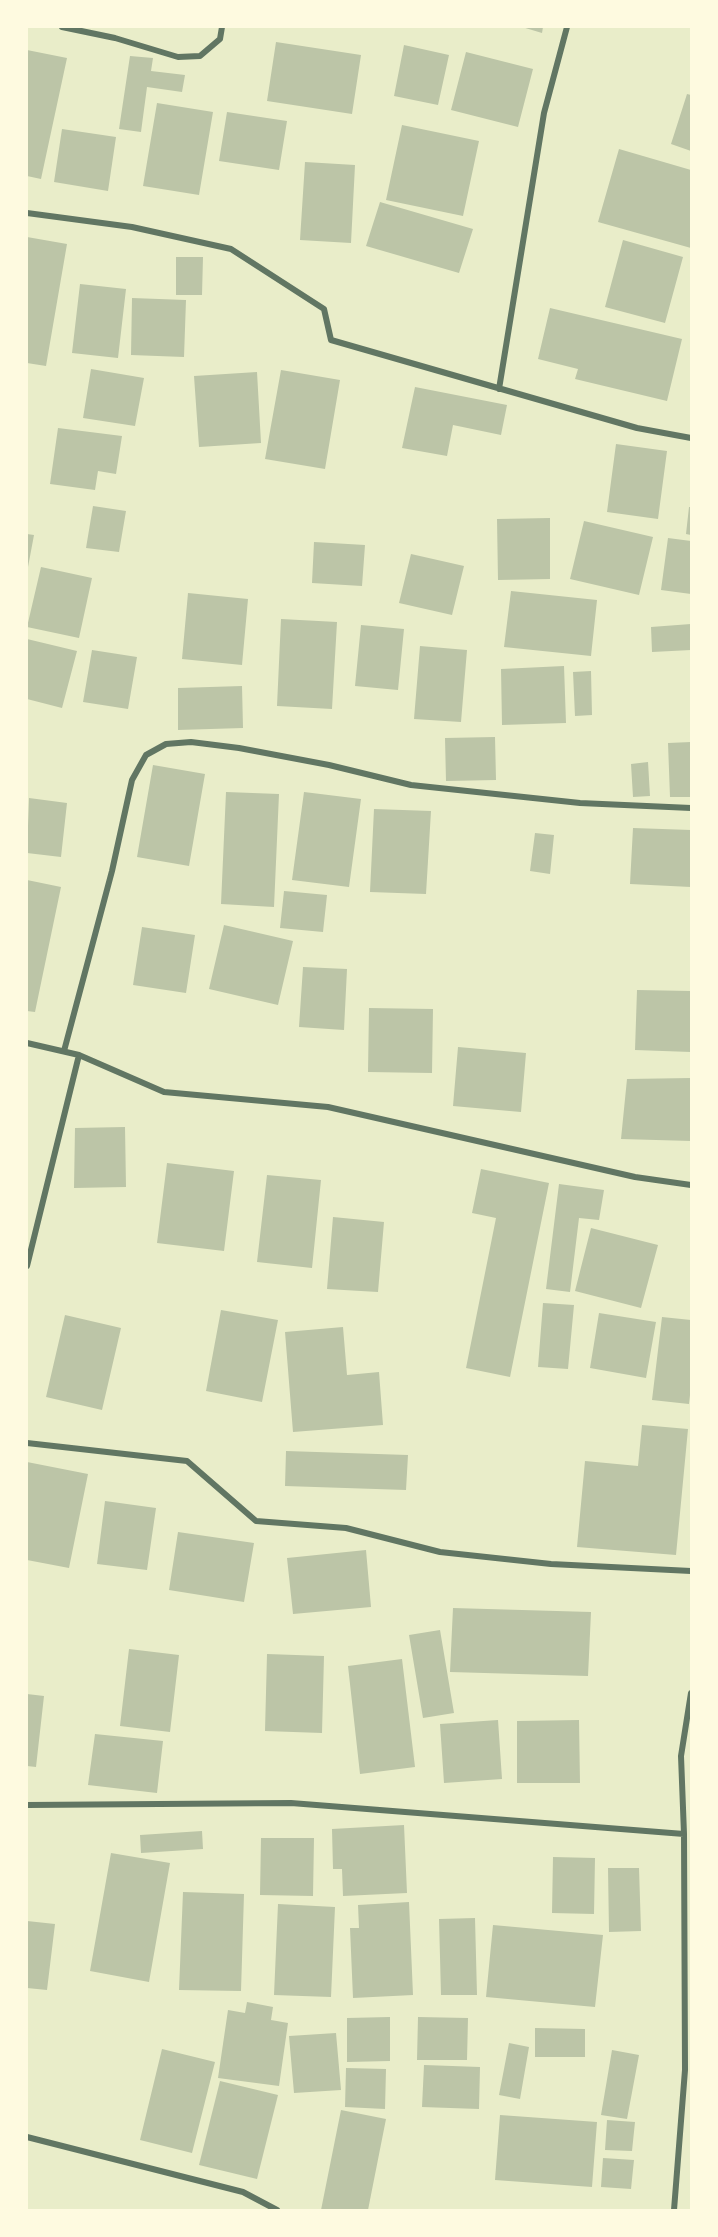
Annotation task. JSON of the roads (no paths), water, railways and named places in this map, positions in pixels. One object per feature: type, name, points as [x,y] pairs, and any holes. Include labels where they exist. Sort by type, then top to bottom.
[{"type":"street","points":[[63,27],[115,38],[178,57],[200,56],[220,39],[222,27]]},
{"type":"street","points":[[500,389],[544,113],[567,27]]},
{"type":"street","points":[[27,213],[132,227],[231,249],[324,309],[331,340],[637,428],[691,438]]},
{"type":"street","points":[[64,1051],[112,871],[132,780],[146,755],[166,744],[190,742],[239,748],[330,765],[411,785],[580,803],[691,808]]},
{"type":"street","points":[[27,1043],[79,1055],[164,1092],[328,1107],[635,1177],[691,1185]]},
{"type":"street","points":[[27,1266],[79,1055]]},
{"type":"street","points":[[27,1443],[187,1461],[256,1521],[346,1528],[440,1552],[551,1564],[691,1571]]},
{"type":"street","points":[[674,2210],[688,2070],[681,1756],[691,1693]]},
{"type":"street","points":[[27,1805],[291,1803],[684,1834]]},
{"type":"street","points":[[27,2137],[243,2192],[277,2210]]}]
